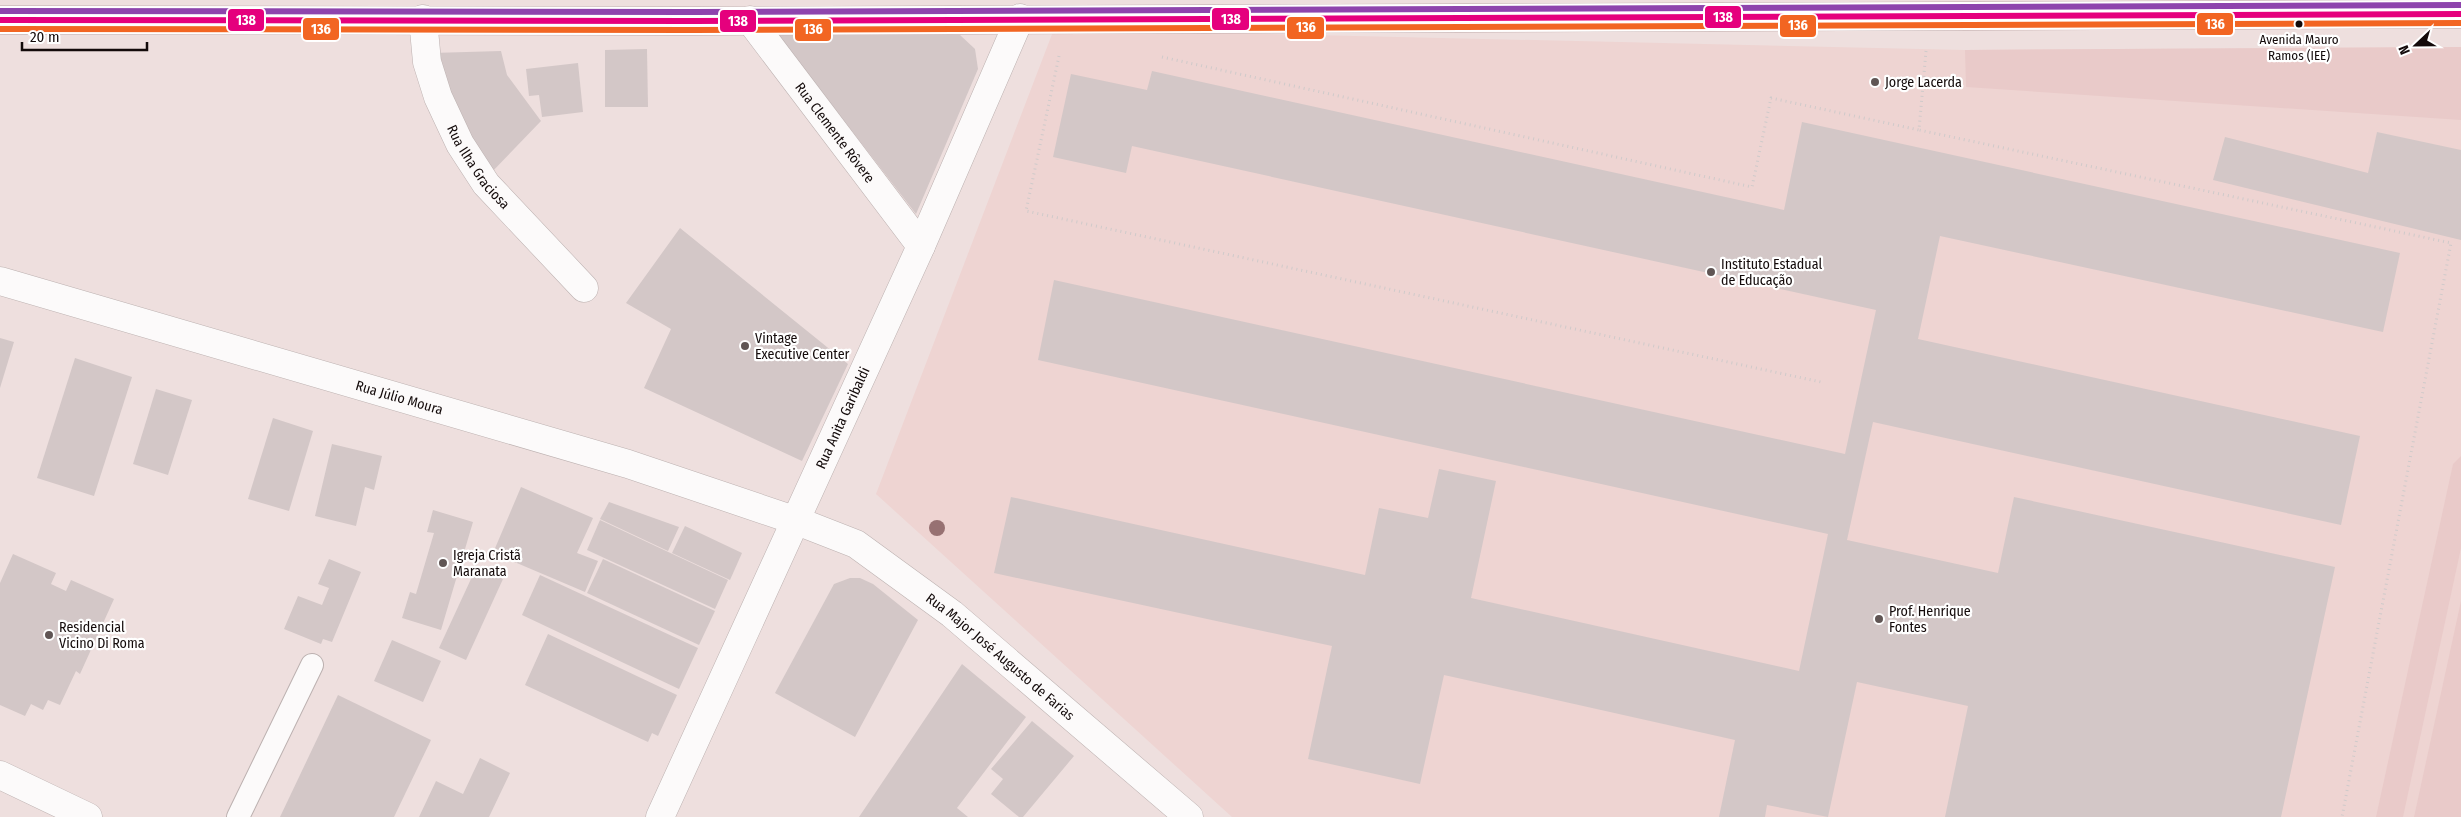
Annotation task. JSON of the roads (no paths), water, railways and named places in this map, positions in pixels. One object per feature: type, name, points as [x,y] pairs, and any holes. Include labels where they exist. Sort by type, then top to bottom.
[{"type":"main road","points":[[0,20],[750,20],[1021,9],[1930,17],[2461,14]]},
{"type":"street","name":"Rua Anita Garibaldi","points":[[660,817],[921,246],[1021,9]]},
{"type":"street","name":"Rua Ilha Graciosa","points":[[423,19],[427,62],[438,96],[460,144],[486,184],[584,288]]},
{"type":"street","name":"Rua Clemente Rôvere","points":[[750,20],[921,246]]},
{"type":"street","name":"Rua Júlio Moura","points":[[0,281],[628,464],[797,520]]},
{"type":"street","name":"Rua Major José Augusto de Farias","points":[[797,520],[856,544],[952,614],[1189,817]]},
{"type":"street","points":[[0,775],[88,817]]},
{"type":"lane","points":[[238,817],[312,664]]},
{"type":"place","name":"Avenida Mauro Ramos (IEE)","points":[[2299,24]]},
{"type":"place","name":"Jorge Lacerda","points":[[1875,82]]},
{"type":"place","name":"Instituto Estadual de Educação","points":[[1711,272]]},
{"type":"place","name":"Vintage Executive Center","points":[[745,346]]},
{"type":"place","name":"Igreja Cristã Maranata","points":[[443,563]]},
{"type":"place","name":"Prof. Henrique Fontes","points":[[1879,619]]},
{"type":"place","name":"Residencial Vicino Di Roma","points":[[49,635]]}]
